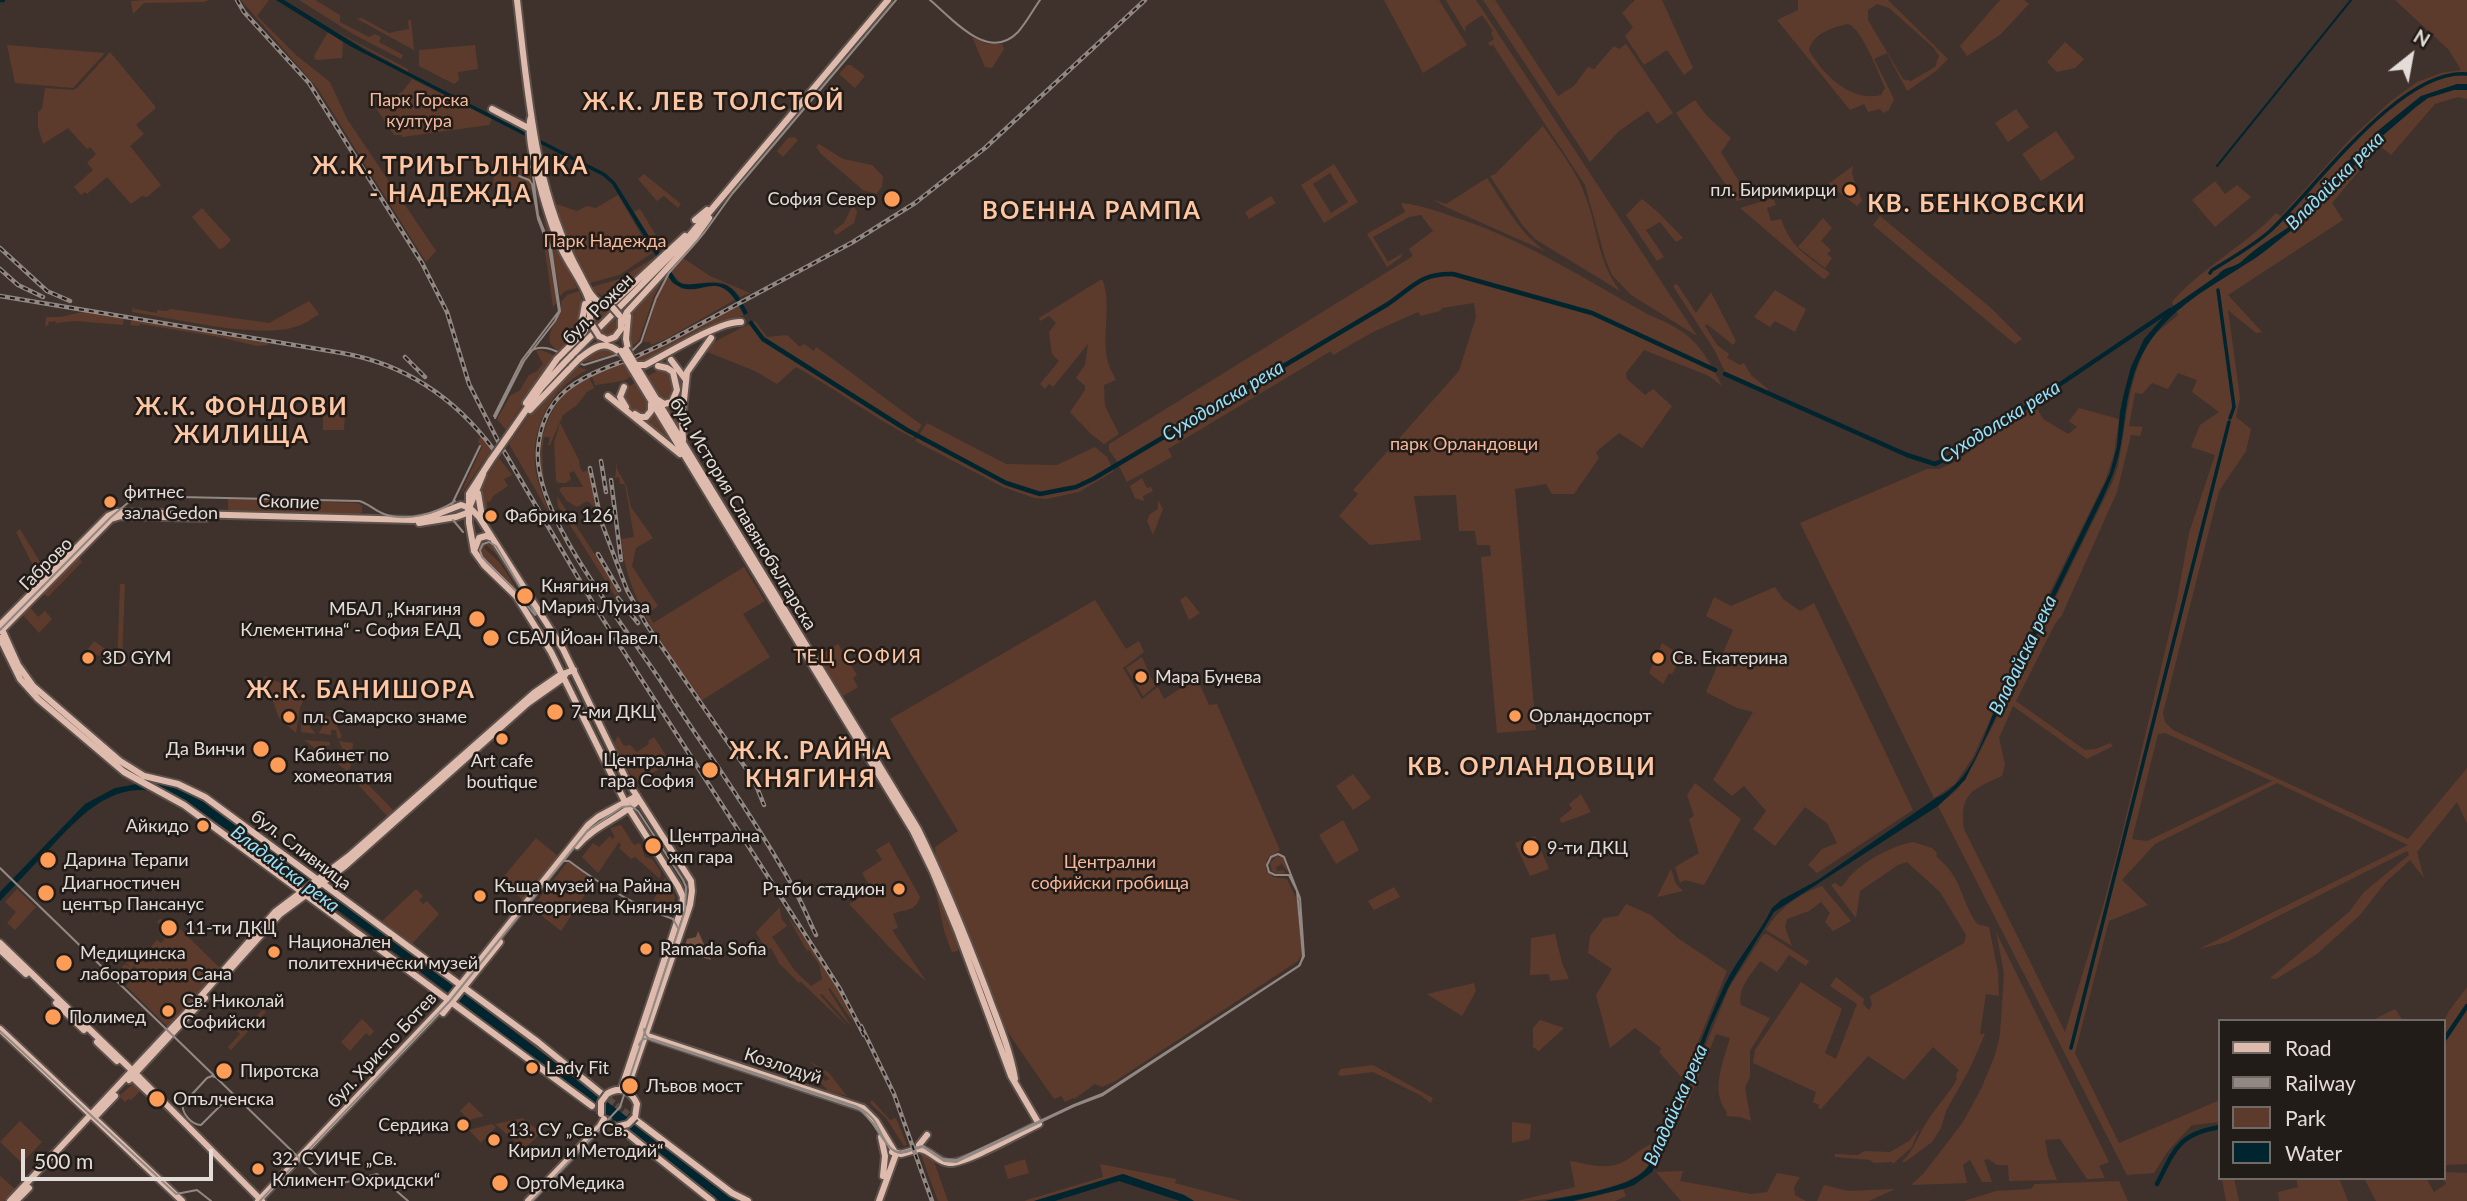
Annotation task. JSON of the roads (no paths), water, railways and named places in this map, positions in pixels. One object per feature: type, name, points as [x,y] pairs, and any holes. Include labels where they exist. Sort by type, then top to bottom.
[{"type":"main road","points":[[517,0],[531,117],[553,214],[581,281]]},
{"type":"main road","name":"бул. Рожен","points":[[469,508],[469,493],[561,361],[659,268],[705,218],[888,0]]},
{"type":"main road","points":[[492,109],[530,129]]},
{"type":"main road","points":[[531,117],[530,129],[549,218],[559,243],[586,290],[592,325],[605,338],[618,334],[621,325],[619,316],[607,305],[594,299],[586,290]]},
{"type":"main road","points":[[695,220],[720,200]]},
{"type":"main road","name":"бул. Рожен","points":[[621,325],[625,314],[659,268],[694,239],[720,200]]},
{"type":"main road","name":"бул. Рожен","points":[[607,305],[659,268]]},
{"type":"main road","points":[[586,290],[605,299],[611,299],[623,292]]},
{"type":"main road","points":[[571,345],[585,314],[586,290]]},
{"type":"main road","points":[[589,316],[593,307],[607,305]]},
{"type":"main road","points":[[629,358],[626,328],[631,307]]},
{"type":"main road","name":"бул. Рожен","points":[[567,354],[571,345],[584,332],[589,316]]},
{"type":"main road","points":[[580,359],[599,346],[610,346],[640,367],[734,321],[741,322]]},
{"type":"main road","name":"бул. История Славянобългарска","points":[[621,325],[629,358]]},
{"type":"main road","name":"бул. Рожен","points":[[516,424],[596,342],[605,338]]},
{"type":"main road","name":"бул. История Славянобългарска","points":[[605,338],[617,344],[629,358],[905,807],[938,870],[1010,1057],[1015,1084],[1038,1122],[957,1162],[941,1161],[922,1146],[895,1151]]},
{"type":"main road","points":[[684,445],[682,419],[687,372],[711,338]]},
{"type":"main road","points":[[671,360],[686,380]]},
{"type":"main road","points":[[658,366],[673,372],[677,390],[675,399],[669,404],[653,398],[651,411],[645,417],[637,416],[611,394],[685,458]]},
{"type":"main road","points":[[624,387],[620,397],[624,405]]},
{"type":"main road","name":"бул. История Славянобългарска","points":[[653,398],[685,458],[913,831],[967,949]]},
{"type":"main road","points":[[454,506],[479,479]]},
{"type":"main road","points":[[479,479],[478,500],[487,528]]},
{"type":"main road","name":"Скопие","points":[[110,518],[121,511],[414,520],[430,517],[454,506],[469,508]]},
{"type":"main road","points":[[469,508],[487,528],[574,670],[638,798],[691,881],[688,912],[621,1090]]},
{"type":"main road","points":[[469,508],[474,551],[484,565],[516,596],[565,675],[624,801],[683,897],[628,1086],[637,1104],[636,1117],[625,1126],[603,1129],[534,1201]]},
{"type":"main road","name":"Скопие","points":[[110,518],[121,516],[412,524],[456,517],[469,508]]},
{"type":"main road","points":[[456,517],[465,522],[470,530]]},
{"type":"main road","name":"Габрово","points":[[1,628],[110,518]]},
{"type":"main road","points":[[474,551],[475,543],[482,537],[494,539]]},
{"type":"main road","name":"бул. Сливница","points":[[1,628],[21,669],[33,686],[120,761],[144,776],[178,784],[200,794],[606,1093]]},
{"type":"main road","name":"бул. Сливница","points":[[0,638],[17,673],[32,694],[121,769],[189,809],[592,1105]]},
{"type":"main road","points":[[16,1201],[275,912],[319,882],[528,703],[574,670]]},
{"type":"main road","name":"бул. Христо Ботев","points":[[260,1201],[451,1001],[588,825],[624,801],[638,798]]},
{"type":"main road","name":"бул. Христо Ботев","points":[[461,988],[582,840],[629,809],[638,798]]},
{"type":"main road","points":[[0,943],[260,1201]]},
{"type":"main road","points":[[0,950],[132,1073]]},
{"type":"main road","points":[[0,1032],[182,1201]]},
{"type":"main road","name":"Козлодуй","points":[[643,1036],[854,1108],[868,1117],[881,1137],[895,1151]]},
{"type":"main road","name":"Козлодуй","points":[[643,1036],[856,1105],[872,1116],[895,1151]]},
{"type":"main road","points":[[526,1059],[680,1176]]},
{"type":"main road","points":[[528,1201],[602,1124],[601,1102],[606,1093],[621,1090],[629,1092]]},
{"type":"main road","points":[[10,1201],[92,1117]]},
{"type":"main road","points":[[636,1117],[700,1168],[748,1201]]},
{"type":"main road","points":[[624,1131],[712,1201]]},
{"type":"main road","points":[[877,1201],[883,1176],[881,1137]]},
{"type":"main road","points":[[883,1176],[895,1151]]},
{"type":"main road","points":[[877,1201],[895,1151]]},
{"type":"water","points":[[276,0],[284,0],[365,50],[605,173],[615,182],[677,281],[685,284],[714,283],[727,286],[733,289],[748,313],[744,315],[725,289],[717,286],[683,288],[672,282],[612,184],[603,176],[350,46]]},
{"type":"water","name":"Владайска река","points":[[2457,84],[2467,84],[2467,90],[2454,90],[2428,98],[2416,107],[2380,138],[2300,225],[2200,294],[2167,321],[2153,337],[2133,378],[2118,457],[2103,498],[1965,780],[1938,806],[1774,912],[1730,984],[1711,1025],[1667,1143],[1652,1172],[1634,1185],[1623,1189],[1573,1201],[1545,1201],[1622,1184],[1647,1168],[1657,1151],[1725,984],[1772,908],[1781,900],[1818,880],[1948,791],[1968,770],[1999,699],[2007,688],[2110,473],[2117,446],[2124,393],[2131,367],[2144,339],[2172,307],[2223,270],[2241,262],[2298,219],[2380,129],[2421,96]]},
{"type":"water","name":"Владайска река","points":[[148,782],[164,784],[197,797],[466,995],[738,1201],[720,1201],[707,1192],[384,944],[186,801],[145,790],[127,792],[96,805],[67,831],[0,901],[0,892],[85,804],[115,788]]},
{"type":"water","points":[[1123,1174],[1194,1201],[1180,1201],[1119,1181],[1055,1201],[1034,1201]]},
{"type":"waterway","points":[[2217,166],[2351,0]]},
{"type":"waterway","name":"Владайска река","points":[[2210,273],[2270,231],[2387,110],[2414,90],[2441,77],[2467,74]]},
{"type":"waterway","name":"Суходолска река","points":[[751,323],[763,339],[907,430],[1006,483],[1040,494],[1076,487],[1093,479],[1388,304],[1418,282],[1442,274],[1453,274],[1592,313],[1715,370]]},
{"type":"waterway","points":[[2218,290],[2234,407],[2230,418]]},
{"type":"waterway","name":"Суходолска река","points":[[1725,374],[1907,455],[1935,464],[1958,453],[2170,310]]},
{"type":"waterway","points":[[2071,1048],[2229,422]]},
{"type":"waterway","points":[[2446,1037],[2467,1006]]},
{"type":"waterway","points":[[2157,1184],[2174,1152],[2186,1139],[2218,1127]]},
{"type":"tunnel","points":[[602,1094],[636,1120]]},
{"type":"tunnel","points":[[592,1106],[621,1129]]},
{"type":"tram line","points":[[632,351],[641,342],[656,298],[669,273],[896,0]]},
{"type":"tram line","points":[[930,0],[971,35],[995,43],[1007,40],[1018,32],[1040,0]]},
{"type":"tram line","points":[[494,416],[522,360],[559,311],[549,248],[538,219],[532,184],[516,172],[518,165],[525,163],[532,168],[538,215],[551,248],[560,311],[524,361],[495,418]]},
{"type":"tram line","points":[[529,352],[550,349],[584,365],[619,354]]},
{"type":"tram line","points":[[452,504],[480,446]]},
{"type":"tram line","points":[[0,630],[111,517],[136,496],[359,501],[384,514],[402,517],[430,513],[455,501]]},
{"type":"tram line","points":[[453,520],[463,532]]},
{"type":"tram line","points":[[535,615],[516,591],[482,557],[480,550],[483,544],[489,542],[496,546],[536,614]]},
{"type":"tram line","points":[[260,1201],[450,1001],[588,830],[622,807],[631,806],[638,811],[683,880],[686,887],[685,911],[620,1107],[532,1201]]},
{"type":"tram line","points":[[639,1045],[644,1039],[648,1039],[650,1039],[652,1039],[855,1106],[871,1117],[876,1123],[888,1145],[891,1149],[896,1151],[901,1152],[923,1146],[943,1159],[957,1160],[1074,1105],[1102,1094],[1300,965],[1303,956],[1297,891],[1289,875],[1269,872],[1267,865],[1271,857],[1278,854],[1284,857],[1300,898],[1304,956],[1299,966],[1103,1095],[956,1162],[944,1161],[923,1147],[901,1153],[896,1152],[890,1148],[859,1109],[652,1040],[650,1039],[646,1036],[644,1029]]},
{"type":"tram line","points":[[563,861],[569,861],[631,901],[673,919],[678,928]]},
{"type":"tram line","points":[[0,868],[326,1184],[335,1185],[377,1174],[408,1201]]},
{"type":"tram line","points":[[0,1031],[176,1194],[197,1190],[211,1201]]},
{"type":"tram line","points":[[218,1078],[207,1078],[183,1104],[188,1118],[201,1125],[228,1098],[239,1100]]},
{"type":"railway","points":[[237,0],[244,12],[309,83],[422,263],[447,312],[469,384],[498,441],[597,610],[840,989],[864,1035]]},
{"type":"railway","points":[[635,357],[853,242],[915,203],[985,148],[1145,0]]},
{"type":"railway","points":[[0,248],[47,291],[70,301]]},
{"type":"railway","points":[[0,269],[18,285],[43,297]]},
{"type":"railway","points":[[0,296],[365,358],[408,375],[427,386],[463,415],[494,450]]},
{"type":"railway","points":[[405,357],[425,377]]},
{"type":"railway","points":[[624,361],[592,374],[565,391],[547,415],[538,450],[541,477],[551,507],[586,572],[762,836],[796,893],[816,935]]},
{"type":"railway","points":[[601,461],[606,492]]},
{"type":"railway","points":[[590,468],[601,521],[627,590],[646,624],[754,780],[764,805]]},
{"type":"railway","points":[[611,480],[621,560]]},
{"type":"railway","points":[[598,554],[619,590]]},
{"type":"railway","points":[[618,598],[638,623]]},
{"type":"railway","points":[[861,1026],[894,1094],[932,1201]]},
{"type":"place","name":"пл. Биримирци","points":[[1850,190]]},
{"type":"place","name":"София Север","points":[[892,199]]},
{"type":"place","name":"фитнес зала Gedon","points":[[110,502]]},
{"type":"place","name":"Фабрика 126","points":[[491,516]]},
{"type":"place","name":"Княгиня Мария Луиза","points":[[525,596]]},
{"type":"place","name":"МБАЛ „Княгиня Клементина“ - София ЕАД","points":[[477,619]]},
{"type":"place","name":"СБАЛ Йоан Павел","points":[[491,638]]},
{"type":"place","name":"3D GYM","points":[[88,658]]},
{"type":"place","name":"Св. Екатерина","points":[[1658,658]]},
{"type":"place","name":"Мара Бунева","points":[[1141,677]]},
{"type":"place","name":"7-ми ДКЦ","points":[[555,712]]},
{"type":"place","name":"Орландоспорт","points":[[1515,716]]},
{"type":"place","name":"пл. Самарско знаме","points":[[289,717]]},
{"type":"place","name":"Art cafe boutique","points":[[502,739]]},
{"type":"place","name":"Да Винчи","points":[[261,749]]},
{"type":"place","name":"Кабинет по хомеопатия","points":[[278,765]]},
{"type":"place","name":"Централна гара София","points":[[710,770]]},
{"type":"place","name":"Айкидо","points":[[203,826]]},
{"type":"place","name":"Централна жп гара","points":[[653,846]]},
{"type":"place","name":"9-ти ДКЦ","points":[[1531,848]]},
{"type":"place","name":"Дарина Терапи","points":[[48,860]]},
{"type":"place","name":"Ръгби стадион","points":[[899,889]]},
{"type":"place","name":"Диагностичен център Пансанус","points":[[46,893]]},
{"type":"place","name":"Къща музей на Райна Попгеоргиева Княгиня","points":[[480,896]]},
{"type":"place","name":"11-ти ДКЦ","points":[[169,928]]},
{"type":"place","name":"Ramada Sofia","points":[[646,949]]},
{"type":"place","name":"Национален политехнически музей","points":[[274,952]]},
{"type":"place","name":"Медицинска лаборатория Сана","points":[[64,963]]},
{"type":"place","name":"Св. Николай Софийски","points":[[168,1011]]},
{"type":"place","name":"Полимед","points":[[53,1017]]},
{"type":"place","name":"Lady Fit","points":[[532,1068]]},
{"type":"place","name":"Пиротска","points":[[224,1071]]},
{"type":"place","name":"Лъвов мост","points":[[630,1086]]},
{"type":"place","name":"Опълченска","points":[[157,1099]]},
{"type":"place","name":"Сердика","points":[[463,1125]]},
{"type":"place","name":"13. СУ „Св. Св. Кирил и Методий“","points":[[494,1140]]},
{"type":"place","name":"32. СУИЧЕ „Св. Климент Охридски“","points":[[258,1169]]},
{"type":"place","name":"ОртоМедика","points":[[500,1183]]},
{"type":"district","name":"Ж.К. ЛЕВ ТОЛСТОЙ","points":[[714,102]]},
{"type":"district","name":"Ж.К. ТРИЪГЪЛНИКА - НАДЕЖДА","points":[[451,180]]},
{"type":"district","name":"КВ. БЕНКОВСКИ","points":[[1977,204]]},
{"type":"district","name":"ВОЕННА РАМПА","points":[[1092,211]]},
{"type":"district","name":"Ж.К. ФОНДОВИ ЖИЛИЩА","points":[[242,421]]},
{"type":"district","name":"ТЕЦ СОФИЯ","points":[[858,657]]},
{"type":"district","name":"Ж.К. БАНИШОРА","points":[[361,690]]},
{"type":"district","name":"Ж.К. РАЙНА КНЯГИНЯ","points":[[811,765]]},
{"type":"district","name":"КВ. ОРЛАНДОВЦИ","points":[[1532,767]]},
{"type":"park label","name":"Парк Горска култура","points":[[419,110]]},
{"type":"park label","name":"Парк Надежда","points":[[605,241]]},
{"type":"park label","name":"парк Орландовци","points":[[1464,444]]},
{"type":"park label","name":"Централни софийски гробища","points":[[1110,872]]}]
